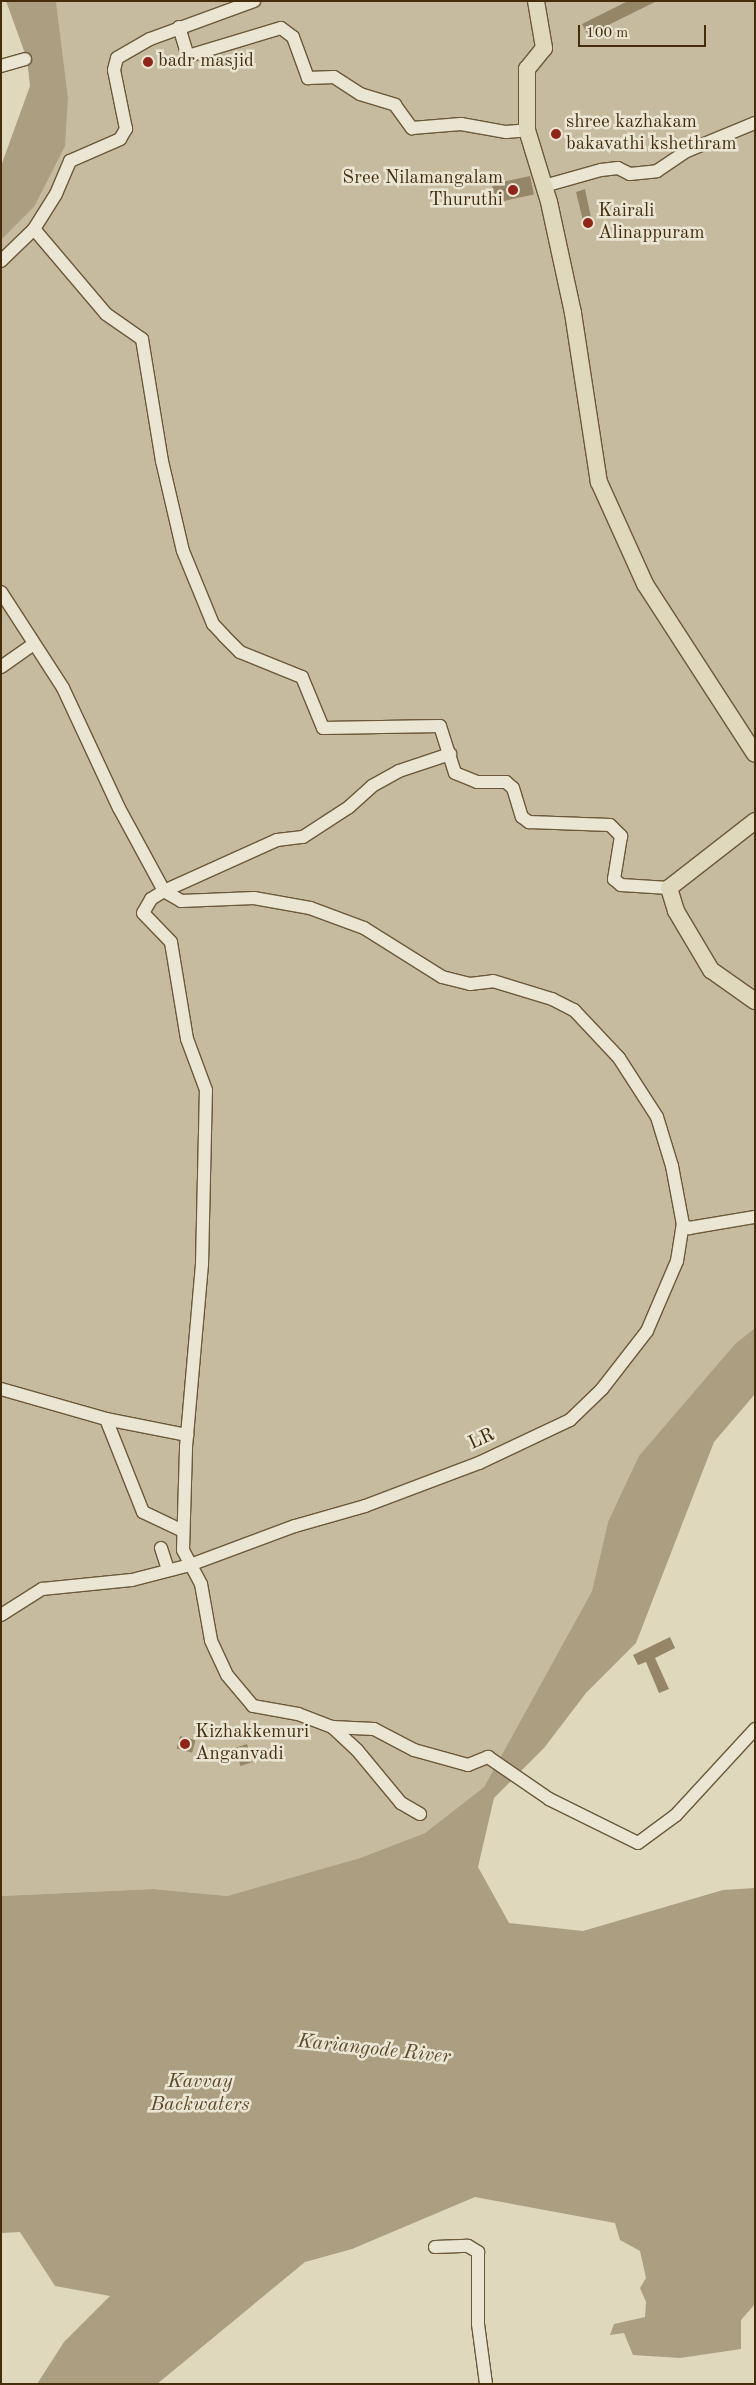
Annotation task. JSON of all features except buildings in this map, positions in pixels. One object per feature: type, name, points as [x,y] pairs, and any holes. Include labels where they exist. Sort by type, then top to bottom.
[{"type":"main road","points":[[536,1],[544,48],[527,69],[526,130],[544,186],[573,312],[600,482],[645,584],[755,754]]},
{"type":"main road","points":[[755,821],[669,888],[676,911],[711,970],[755,1001]]},
{"type":"street","points":[[1,261],[34,230],[56,194],[70,161],[110,146],[126,129],[114,70],[117,58],[179,27],[254,1]]},
{"type":"street","points":[[179,27],[188,56],[281,28],[294,37],[308,78],[334,76],[360,94],[396,105],[412,128],[461,124],[506,132],[526,130]]},
{"type":"street","points":[[1,66],[24,58]]},
{"type":"street","points":[[544,186],[601,170],[618,168],[630,174],[657,171],[687,151],[755,123]]},
{"type":"street","points":[[34,230],[106,314],[136,330],[142,339],[162,461],[183,552],[213,624],[240,652],[302,677],[323,728],[440,726],[455,773],[463,778],[477,782],[506,782],[513,788],[522,817],[529,822],[610,824],[622,841],[614,879],[621,885],[669,888]]},
{"type":"street","points":[[1,592],[32,645],[63,688],[119,808],[164,891],[181,901],[254,898],[310,908],[364,928],[442,977],[470,984],[493,981],[552,998],[574,1010],[619,1058],[657,1117],[672,1166],[683,1224],[689,1228],[755,1217]]},
{"type":"street","points":[[1,667],[32,645]]},
{"type":"street","points":[[450,754],[399,771],[372,786],[350,807],[303,837],[277,840],[164,891],[151,899],[143,913],[171,942],[187,1039],[206,1090],[202,1264],[187,1435],[183,1550],[200,1584],[215,1649],[227,1676],[252,1706],[298,1714],[332,1727],[374,1729],[414,1750],[468,1765],[488,1757],[549,1799],[638,1843],[676,1815],[755,1730]]},
{"type":"street","name":"LR","points":[[1,1615],[42,1590],[132,1580],[190,1564],[479,1463],[570,1420],[602,1389],[647,1331],[676,1260],[683,1224]]},
{"type":"street","points":[[1,1389],[106,1418],[187,1435]]},
{"type":"street","points":[[106,1418],[143,1512],[183,1531]]},
{"type":"street","points":[[162,1548],[168,1570]]},
{"type":"street","points":[[332,1727],[357,1750],[401,1804],[420,1814]]},
{"type":"street","points":[[435,2247],[468,2246],[478,2252],[478,2324],[486,2384]]},
{"type":"shaded area","points":[[56,1],[755,1],[755,1328],[736,1343],[608,1522],[592,1591],[484,1787],[425,1833],[360,1858],[227,1896],[153,1889],[1,1896],[1,240],[34,207],[68,97]]},
{"type":"water","points":[[6,1],[56,1],[68,97],[65,146],[34,207],[1,240],[1,166],[30,86],[27,59]]},
{"type":"water","name":"Kavvay Backwaters","points":[[755,1328],[755,1394],[714,1442],[636,1643],[586,1693],[544,1748],[494,1798],[478,1867],[509,1923],[583,1931],[723,1890],[755,1888],[755,2304],[741,2320],[741,2349],[680,2358],[633,2355],[624,2333],[610,2335],[614,2324],[645,2317],[646,2302],[640,2288],[646,2278],[640,2251],[620,2240],[615,2223],[475,2197],[352,2249],[305,2262],[157,2384],[37,2384],[64,2342],[110,2296],[55,2286],[20,2232],[1,2233],[1,1896],[153,1889],[227,1896],[360,1858],[425,1833],[484,1787],[592,1591],[608,1522],[639,1456],[736,1343]]},
{"type":"place","name":"badr masjid","points":[[148,62]]},
{"type":"place","name":"shree kazhakam bakavathi kshethram","points":[[556,134]]},
{"type":"place","name":"Sree Nilamangalam Thuruthi","points":[[513,190]]},
{"type":"place","name":"Kairali Alinappuram","points":[[588,223]]},
{"type":"place","name":"Kizhakkemuri Anganvadi","points":[[185,1744]]},
{"type":"water label","name":"Kariangode River","points":[[374,2050]]}]
